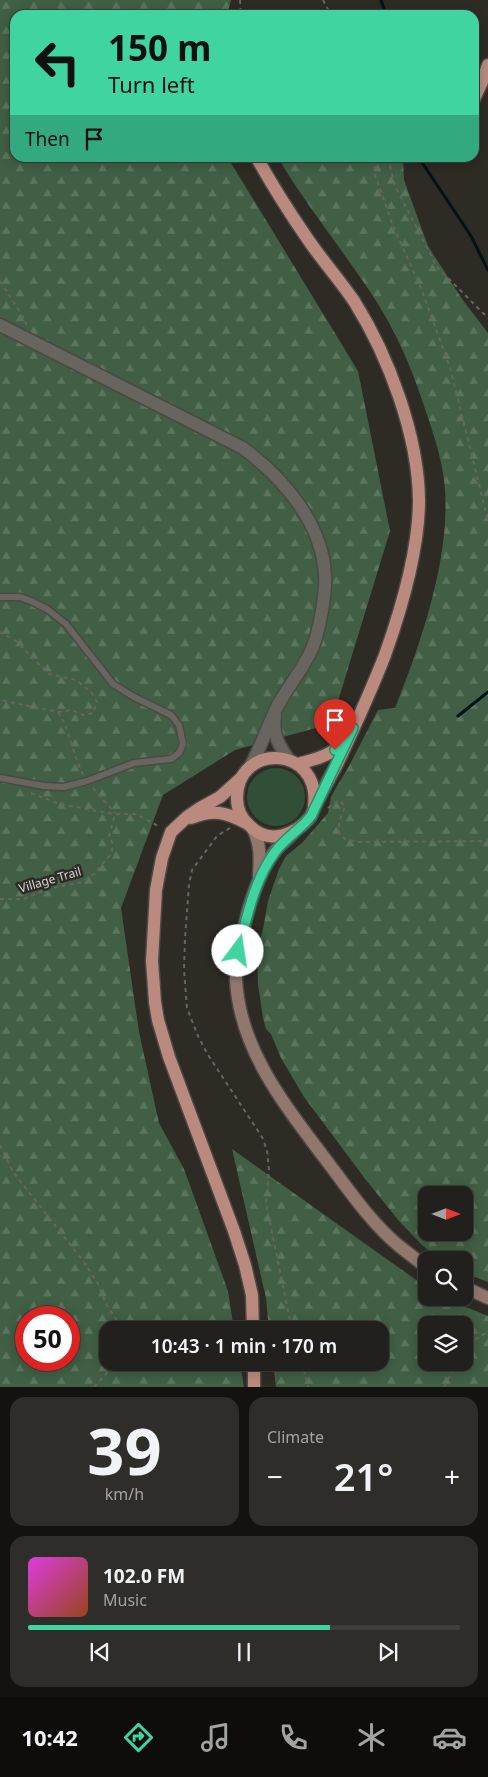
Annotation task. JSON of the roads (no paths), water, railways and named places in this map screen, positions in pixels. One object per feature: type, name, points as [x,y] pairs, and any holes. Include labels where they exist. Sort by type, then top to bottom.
[{"type":"main road","points":[[479,87],[488,65]]},
{"type":"main road","points":[[259,162],[307,238],[345,288],[366,322],[389,372],[412,444],[419,501],[418,520],[404,591],[386,653],[374,684],[304,825],[295,831],[276,850],[259,881],[248,912],[238,951],[236,977],[239,1003],[245,1029],[255,1054],[296,1121],[366,1212],[398,1246],[418,1261]]},
{"type":"main road","points":[[294,762],[318,759],[335,750],[348,737],[353,728]]},
{"type":"main road","points":[[253,1321],[252,1295],[245,1265],[169,1058],[158,1020],[152,961],[156,890],[162,858],[176,828],[200,808],[220,797],[250,767],[259,761],[279,757],[294,762],[311,778],[314,787],[312,811]]},
{"type":"main road","points":[[241,778],[237,790],[237,803],[241,815],[258,838],[260,850],[259,881]]},
{"type":"main road","points":[[176,828],[197,816],[219,812],[231,815],[263,834],[285,835],[295,831]]},
{"type":"main road","points":[[473,1291],[488,1298]]},
{"type":"main road","points":[[254,1371],[254,1387]]},
{"type":"street","points":[[0,324],[242,448],[266,467],[285,487],[301,507],[311,524],[320,546],[325,576],[320,626],[312,648],[298,675],[280,702],[250,767]]},
{"type":"street","points":[[280,702],[276,711],[274,730],[280,747],[294,762]]},
{"type":"lane","points":[[0,597],[20,597],[47,609],[66,624],[113,684],[134,697],[171,715],[179,725],[183,744],[179,753],[171,759],[134,763],[87,781],[64,787],[44,786],[0,778]]},
{"type":"waterway","points":[[381,0],[384,10]]},
{"type":"waterway","points":[[422,162],[471,236],[488,270]]},
{"type":"waterway","points":[[458,716],[488,692]]}]
